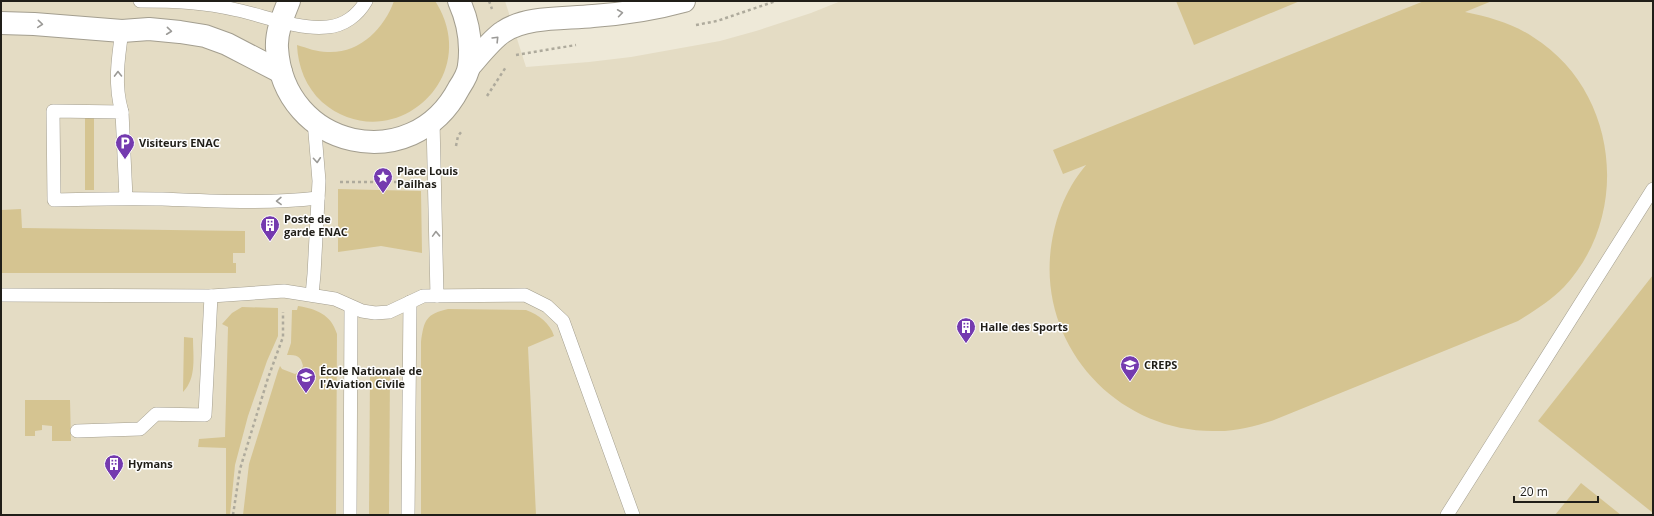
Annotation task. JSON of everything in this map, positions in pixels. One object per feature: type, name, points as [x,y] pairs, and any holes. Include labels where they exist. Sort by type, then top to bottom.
[{"type":"street","points":[[289,1],[281,21],[277,47],[281,72],[290,95],[305,114],[328,131],[354,140],[382,142],[409,136],[433,121],[452,102],[469,67],[502,32],[532,21],[601,16],[642,10],[684,1]]},
{"type":"street","points":[[459,1],[468,26],[469,67]]},
{"type":"street","points":[[1,23],[122,31],[150,29],[205,36],[226,44],[281,72]]},
{"type":"lane","points":[[140,1],[186,1],[217,6],[307,26],[328,27],[346,22],[361,9],[366,1]]},
{"type":"lane","points":[[122,31],[118,61],[119,101],[122,112],[126,198]]},
{"type":"lane","points":[[122,112],[53,111],[54,200],[126,198],[207,201],[297,201],[318,198]]},
{"type":"lane","points":[[312,295],[318,198],[314,121]]},
{"type":"lane","points":[[433,121],[437,296]]},
{"type":"lane","points":[[1447,515],[1653,189]]},
{"type":"lane","points":[[1,295],[212,296],[284,291],[335,299],[351,307],[368,312],[389,312],[423,296],[525,295],[547,306],[563,321],[633,515]]},
{"type":"lane","points":[[77,431],[140,429],[156,414],[205,415],[212,296]]},
{"type":"lane","points":[[408,515],[410,302]]},
{"type":"lane","points":[[350,515],[351,307]]},
{"type":"path","points":[[512,60],[516,56]]},
{"type":"path","points":[[485,99],[508,64]]},
{"type":"path","points":[[456,150],[458,136],[462,130]]},
{"type":"path","points":[[337,182],[420,182]]},
{"type":"path","points":[[233,515],[240,469],[268,378],[283,338],[284,291]]},
{"type":"shaded area","name":"CREPS","points":[[1,1],[505,1],[526,67],[631,57],[720,41],[811,13],[841,1],[1653,1],[1653,515],[1,515]]},
{"type":"shaded area","points":[[394,1],[435,1],[448,33],[448,60],[438,84],[422,104],[400,117],[374,122],[348,117],[322,102],[311,90],[301,69],[297,45],[323,52],[339,52],[350,49],[369,38],[377,30],[390,11]]},
{"type":"shaded area","points":[[1176,1],[1300,1],[1194,45]]},
{"type":"shaded area","points":[[1424,1],[1492,1],[1465,12],[1500,21],[1533,37],[1562,60],[1583,88],[1598,120],[1606,154],[1606,190],[1600,225],[1586,257],[1564,287],[1536,310],[1518,321],[1274,420],[1253,426],[1218,431],[1183,428],[1150,419],[1121,403],[1095,381],[1075,355],[1060,325],[1051,292],[1050,257],[1057,220],[1066,197],[1078,175],[1086,165],[1063,174],[1053,150]]},
{"type":"shaded area","points":[[85,117],[94,117],[94,190],[85,190]]},
{"type":"shaded area","points":[[338,189],[421,191],[422,253],[381,246],[338,252]]},
{"type":"shaded area","points":[[21,209],[22,228],[245,231],[245,253],[233,253],[233,263],[236,263],[236,273],[1,273],[1,210]]},
{"type":"shaded area","points":[[1653,275],[1653,513],[1538,421]]},
{"type":"shaded area","points":[[298,306],[317,311],[327,317],[337,334],[336,515],[243,515],[249,464],[280,366],[282,369],[295,374],[300,371],[303,366],[300,358],[293,355],[287,355],[291,343],[292,310],[297,310]]},
{"type":"shaded area","points":[[242,307],[278,308],[278,336],[267,361],[248,416],[235,465],[230,515],[226,515],[226,448],[198,447],[199,439],[225,437],[228,327],[222,324],[232,313]]},
{"type":"shaded area","points":[[448,309],[526,310],[535,314],[547,323],[552,331],[554,336],[528,347],[536,515],[421,515],[421,342],[423,328],[427,319],[435,313]]},
{"type":"shaded area","points":[[184,337],[193,338],[194,359],[190,380],[183,392]]},
{"type":"shaded area","points":[[370,370],[390,370],[389,515],[369,515]]},
{"type":"shaded area","points":[[25,400],[70,400],[71,441],[52,441],[52,426],[42,425],[42,430],[35,431],[35,436],[25,436]]},
{"type":"shaded area","points":[[1581,483],[1621,515],[1555,515]]},
{"type":"place","name":"Visiteurs ENAC","points":[[125,160]]},
{"type":"place","name":"Place Louis Pailhas","points":[[383,194]]},
{"type":"place","name":"Poste de garde ENAC","points":[[270,242]]},
{"type":"place","name":"Halle des Sports","points":[[966,344]]},
{"type":"place","name":"CREPS","points":[[1130,382]]},
{"type":"place","name":"École Nationale de l'Aviation Civile","points":[[306,394]]},
{"type":"place","name":"Hymans","points":[[114,481]]}]
